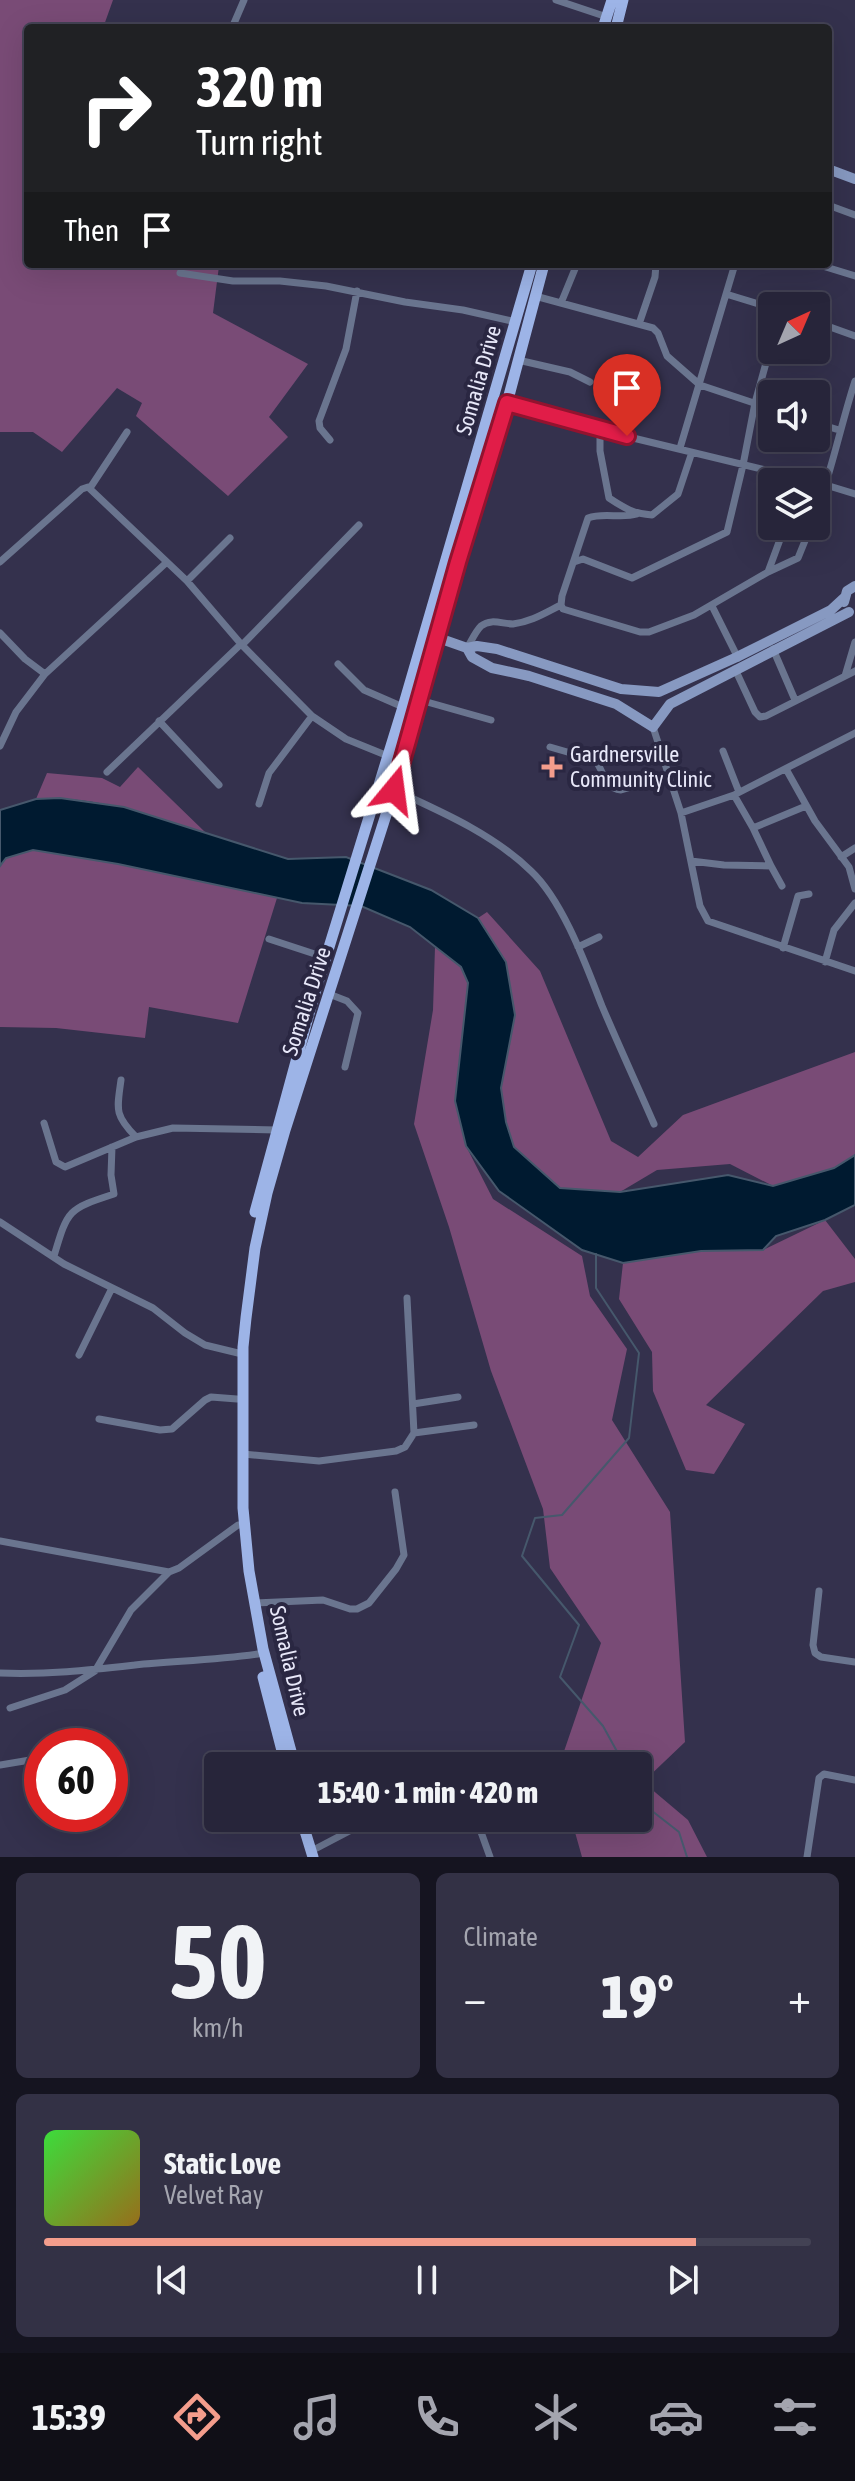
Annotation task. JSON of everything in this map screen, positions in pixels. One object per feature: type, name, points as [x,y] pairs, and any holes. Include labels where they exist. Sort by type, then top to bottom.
[{"type":"main road","points":[[605,22],[612,0]]},
{"type":"main road","points":[[617,24],[623,0]]},
{"type":"main road","name":"Somalia Drive","points":[[282,1752],[258,1654],[242,1525],[237,1399],[238,1324],[249,1242],[260,1186],[531,268]]},
{"type":"main road","name":"Somalia Drive","points":[[291,1752],[263,1649],[242,1525],[243,1347],[255,1248],[278,1156],[394,790],[507,403],[543,268]]},
{"type":"main road","points":[[307,1832],[317,1854]]},
{"type":"main road","points":[[312,1832],[317,1854]]},
{"type":"street","points":[[234,24],[244,0]]},
{"type":"street","points":[[556,0],[605,22]]},
{"type":"street","points":[[832,170],[855,179]]},
{"type":"street","points":[[832,206],[855,215]]},
{"type":"street","points":[[561,303],[575,268]]},
{"type":"street","points":[[639,324],[656,268]]},
{"type":"street","points":[[680,448],[734,268]]},
{"type":"street","points":[[829,268],[855,276]]},
{"type":"street","points":[[180,273],[233,281],[280,281],[357,291],[516,322]]},
{"type":"street","points":[[330,440],[320,428],[319,421],[346,349],[357,291]]},
{"type":"street","points":[[726,294],[758,304]]},
{"type":"street","points":[[535,296],[653,328],[667,356],[700,385],[758,404]]},
{"type":"street","points":[[830,327],[855,336]]},
{"type":"street","points":[[518,360],[570,372],[590,382]]},
{"type":"street","points":[[574,562],[583,559],[632,578],[724,535],[729,527],[766,364]]},
{"type":"street","points":[[830,468],[855,381]]},
{"type":"street","points":[[493,400],[758,469]]},
{"type":"street","points":[[830,427],[839,430]]},
{"type":"street","points":[[600,430],[600,451],[609,498],[637,514]]},
{"type":"street","points":[[0,562],[82,489],[90,488],[127,432]]},
{"type":"street","points":[[467,648],[480,627],[487,623],[512,624],[534,619],[561,605],[588,518],[595,515],[652,515],[678,494],[692,452]]},
{"type":"street","points":[[830,486],[855,494]]},
{"type":"street","points":[[90,488],[187,581],[241,644],[312,716],[346,739],[388,756]]},
{"type":"street","points":[[107,772],[359,525]]},
{"type":"street","points":[[187,581],[230,538]]},
{"type":"street","points":[[768,572],[780,540]]},
{"type":"street","points":[[561,605],[563,609],[640,632],[661,629],[712,606],[798,558],[805,540]]},
{"type":"street","points":[[0,746],[10,722],[45,674],[167,562]]},
{"type":"street","points":[[424,633],[467,648],[487,647],[534,660],[621,689],[659,692],[738,664],[852,613],[845,606],[855,580]]},
{"type":"street","points":[[653,727],[670,704],[831,610],[849,592]]},
{"type":"street","points":[[712,606],[755,712],[760,717],[855,671]]},
{"type":"street","points":[[0,633],[45,674]]},
{"type":"street","points":[[845,676],[855,642]]},
{"type":"street","points":[[467,648],[472,657],[492,668],[529,676],[616,704],[653,727],[681,813],[700,906],[708,921],[855,971]]},
{"type":"street","points":[[773,649],[795,700]]},
{"type":"street","points":[[529,676],[534,660]]},
{"type":"street","points":[[338,664],[364,690],[403,707]]},
{"type":"street","points":[[616,704],[621,689]]},
{"type":"street","points":[[659,692],[670,704]]},
{"type":"street","points":[[420,700],[491,720]]},
{"type":"street","points":[[0,716],[10,722]]},
{"type":"street","points":[[259,804],[269,773],[312,716]]},
{"type":"street","points":[[159,721],[219,785]]},
{"type":"street","points":[[681,813],[736,793],[853,737]]},
{"type":"street","points":[[550,747],[595,760],[613,789],[621,790],[669,776]]},
{"type":"street","points":[[723,751],[736,793],[782,886]]},
{"type":"street","points":[[786,769],[806,806],[849,867],[855,889]]},
{"type":"street","points":[[394,790],[451,816],[490,839],[534,873],[578,947],[654,1124]]},
{"type":"street","points":[[753,828],[806,806]]},
{"type":"street","points":[[841,857],[855,848]]},
{"type":"street","points":[[691,861],[771,866]]},
{"type":"street","points":[[783,948],[798,896],[809,894]]},
{"type":"street","points":[[825,962],[834,930],[855,902]]},
{"type":"street","points":[[578,947],[599,937]]},
{"type":"street","points":[[269,939],[327,958]]},
{"type":"street","points":[[329,994],[347,1001],[358,1013],[345,1067]]},
{"type":"street","points":[[121,1080],[117,1111],[119,1119],[136,1137]]},
{"type":"street","points":[[44,1123],[60,1166],[71,1165],[136,1137],[187,1126],[277,1130]]},
{"type":"street","points":[[54,1256],[64,1223],[73,1210],[114,1194],[112,1147]]},
{"type":"street","points":[[0,1222],[64,1264],[153,1308],[205,1345],[238,1353]]},
{"type":"street","points":[[79,1355],[112,1288]]},
{"type":"street","points":[[243,1454],[319,1461],[396,1451],[405,1447],[414,1433],[407,1298]]},
{"type":"street","points":[[99,1419],[160,1430],[172,1429],[211,1397],[237,1399]]},
{"type":"street","points":[[413,1404],[458,1397]]},
{"type":"street","points":[[414,1433],[474,1425]]},
{"type":"street","points":[[255,1603],[323,1600],[350,1609],[364,1607],[404,1555],[395,1492]]},
{"type":"street","points":[[10,1708],[65,1690],[95,1671],[131,1610],[169,1572],[242,1525]]},
{"type":"street","points":[[0,1541],[169,1572]]},
{"type":"street","points":[[819,1591],[813,1645],[815,1653],[821,1657],[855,1662]]},
{"type":"street","points":[[0,1673],[28,1675],[95,1671],[258,1654]]},
{"type":"street","points":[[0,1765],[24,1761]]},
{"type":"street","points":[[807,1857],[819,1778],[824,1774],[855,1780]]},
{"type":"street","points":[[317,1854],[350,1832]]},
{"type":"street","points":[[481,1832],[490,1857]]},
{"type":"shaded area","points":[[0,0],[113,0],[104,24],[24,24],[24,268],[219,268],[213,313],[308,364],[269,417],[288,437],[228,496],[136,416],[142,403],[117,388],[62,452],[33,432],[0,432]]},
{"type":"shaded area","points":[[138,767],[206,833],[101,803],[36,799],[47,773],[102,778],[120,787]]},
{"type":"shaded area","points":[[33,850],[118,864],[277,898],[238,1023],[149,1007],[145,1038],[56,1028],[0,1027],[0,866],[6,858]]},
{"type":"shaded area","points":[[487,912],[540,971],[611,1141],[638,1157],[683,1115],[855,1052],[855,1155],[834,1168],[773,1186],[730,1164],[657,1170],[620,1192],[560,1189],[513,1147],[506,1122],[501,1088],[515,1015],[506,962],[478,918]]},
{"type":"shaded area","points":[[435,947],[461,967],[468,983],[455,1101],[466,1146],[493,1199],[582,1256],[590,1296],[627,1349],[612,1420],[670,1512],[685,1742],[652,1773],[652,1752],[564,1752],[601,1643],[550,1568],[543,1509],[491,1371],[449,1227],[414,1124],[433,1010]]},
{"type":"shaded area","points":[[825,1220],[855,1259],[855,1282],[823,1291],[706,1405],[745,1424],[714,1474],[686,1470],[653,1391],[652,1352],[619,1299],[623,1263],[701,1251],[763,1250]]},
{"type":"shaded area","points":[[652,1790],[688,1820],[707,1857],[582,1857],[575,1832],[652,1832]]},
{"type":"water","points":[[60,798],[124,807],[288,859],[346,857],[431,890],[478,918],[506,962],[515,1015],[501,1088],[506,1122],[514,1147],[560,1188],[620,1192],[728,1175],[773,1186],[834,1168],[855,1155],[855,1205],[825,1220],[776,1236],[763,1250],[701,1251],[623,1263],[582,1250],[499,1191],[466,1146],[455,1101],[468,983],[461,967],[410,927],[361,906],[302,903],[118,864],[33,850],[6,858],[0,866],[0,810],[36,799]]},
{"type":"waterway","points":[[596,1254],[596,1288],[639,1353],[629,1438],[562,1515],[535,1518],[522,1556],[579,1625],[560,1677],[603,1726],[617,1752]]},
{"type":"waterway","points":[[652,1811],[679,1832],[687,1857]]},
{"type":"place","name":"Gardnersville Community Clinic","points":[[552,767]]},
{"type":"route","points":[[394,790],[458,562],[507,403],[627,436]]}]
